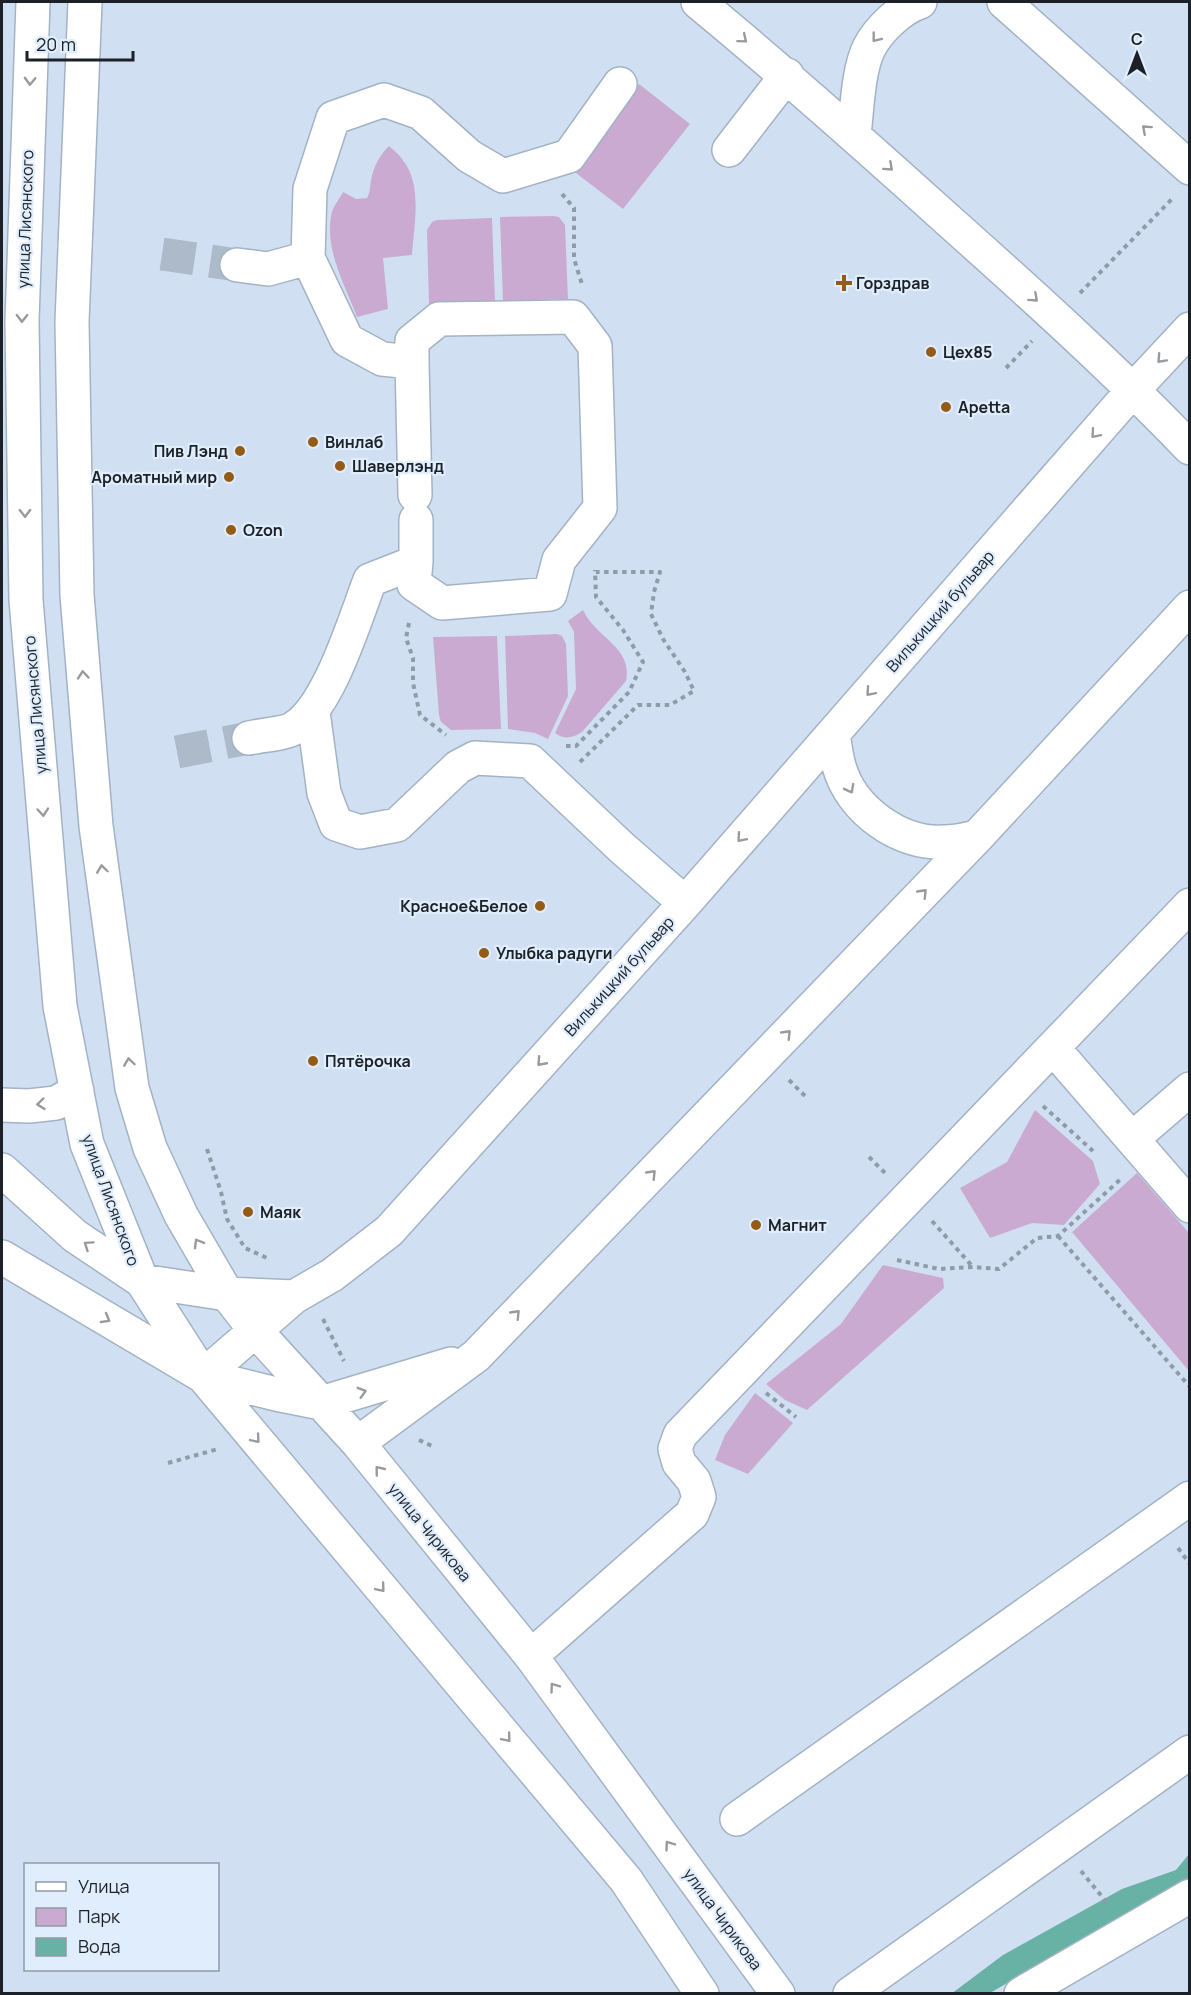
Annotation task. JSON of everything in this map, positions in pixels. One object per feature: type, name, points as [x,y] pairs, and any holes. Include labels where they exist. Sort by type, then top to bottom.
[{"type":"street","name":"улица Лисянского","points":[[33,2],[22,321],[26,600],[60,1006],[87,1144],[142,1281],[203,1376]]},
{"type":"street","points":[[85,2],[72,334],[77,596],[96,826],[132,1088],[150,1148],[177,1206],[227,1294]]},
{"type":"street","points":[[698,2],[787,75],[1056,317],[1190,448]]},
{"type":"street","points":[[854,135],[860,82],[869,48],[890,20],[920,2]]},
{"type":"street","points":[[1004,2],[1186,178]]},
{"type":"street","points":[[729,150],[787,75]]},
{"type":"street","points":[[412,362],[382,359],[347,340],[308,258],[310,189],[333,118],[384,100],[421,113],[469,156],[502,176],[568,156],[620,84]]},
{"type":"street","points":[[237,265],[268,269],[308,258]]},
{"type":"street","points":[[573,316],[595,346],[600,508],[559,560],[550,594],[442,603],[418,575],[412,362],[412,341],[439,319],[573,316]]},
{"type":"street","name":"Вилькицкий бульвар","points":[[203,1376],[294,1297],[332,1275],[389,1231],[684,903],[1133,390],[1190,328]]},
{"type":"street","points":[[249,738],[293,729],[313,712],[326,692],[370,580],[418,575]]},
{"type":"street","points":[[358,1443],[476,1356],[977,837],[1190,607]]},
{"type":"street","points":[[313,712],[324,793],[336,824],[360,832],[397,825],[458,767],[475,758],[530,761],[684,903]]},
{"type":"street","points":[[833,734],[839,768],[855,798],[879,822],[910,837],[943,843],[977,837]]},
{"type":"street","points":[[531,1656],[692,1514],[699,1497],[694,1480],[680,1463],[675,1449],[680,1435],[1190,905]]},
{"type":"street","points":[[1053,1048],[1190,1206]]},
{"type":"street","points":[[1132,1139],[1190,1089]]},
{"type":"street","points":[[2,1105],[29,1106],[56,1102],[77,1091]]},
{"type":"street","points":[[2,1170],[75,1236],[142,1281],[227,1294],[294,1297]]},
{"type":"street","points":[[2,1257],[203,1376],[276,1394],[321,1403],[476,1356]]},
{"type":"street","name":"улица Чирикова","points":[[227,1294],[255,1330],[358,1443],[531,1656],[778,1994]]},
{"type":"street","points":[[203,1376],[626,1880],[702,1994]]},
{"type":"street","points":[[737,1819],[1190,1498]]},
{"type":"street","points":[[850,1994],[1190,1752]]},
{"type":"street","points":[[1022,1994],[1190,1896]]},
{"type":"path","points":[[1075,298],[1186,178]]},
{"type":"path","points":[[559,191],[574,208],[574,259],[583,286]]},
{"type":"path","points":[[1006,368],[1039,334]]},
{"type":"path","points":[[564,746],[576,746],[629,692],[643,662],[623,630],[596,597],[597,563]]},
{"type":"path","points":[[556,572],[660,572],[651,614],[694,691],[670,705],[638,705],[556,785]]},
{"type":"path","points":[[418,575],[406,638],[413,658],[412,683],[420,715],[452,739]]},
{"type":"path","points":[[786,1078],[806,1097]]},
{"type":"path","points":[[1018,1084],[1097,1154]]},
{"type":"path","points":[[868,1239],[887,1258],[939,1269],[973,1267],[999,1269],[1037,1238],[1058,1236],[1123,1178],[1114,1170]]},
{"type":"path","points":[[1058,1236],[1190,1387]]},
{"type":"green space","points":[[639,84],[690,124],[623,209],[572,170]]},
{"type":"green space","points":[[389,146],[401,157],[413,180],[416,205],[412,255],[383,258],[388,309],[357,317],[341,279],[333,252],[330,239],[332,212],[343,192],[356,199],[367,198],[375,166]]},
{"type":"green space","points":[[500,217],[559,217],[565,225],[568,299],[503,301]]},
{"type":"green space","points":[[492,218],[495,301],[429,304],[427,230],[432,222]]},
{"type":"green space","points":[[583,610],[596,628],[619,651],[627,669],[626,681],[582,732],[572,737],[565,737],[555,733],[576,689],[574,632],[568,621]]},
{"type":"green space","points":[[557,634],[562,636],[566,644],[568,696],[548,739],[535,733],[508,729],[505,636]]},
{"type":"green space","points":[[497,636],[501,729],[451,730],[441,722],[439,715],[433,637]]},
{"type":"green space","points":[[1035,1110],[1093,1161],[1100,1184],[1064,1225],[1032,1223],[990,1238],[960,1188],[1007,1162]]},
{"type":"green space","points":[[1137,1173],[1189,1233],[1189,1371],[1072,1232]]},
{"type":"green space","points":[[883,1265],[943,1278],[944,1288],[807,1410],[785,1400],[766,1384],[841,1324]]},
{"type":"green space","points":[[755,1393],[793,1423],[748,1474],[715,1460],[725,1435]]},
{"type":"water","points":[[1189,1854],[1189,1878],[990,1993],[951,1994],[1003,1955],[1122,1889],[1176,1870]]},
{"type":"tunnel","points":[[162,254],[237,265]]},
{"type":"tunnel","points":[[177,752],[249,738]]},
{"type":"place","name":"Горздрав","points":[[844,283]]},
{"type":"place","name":"Цех85","points":[[931,352]]},
{"type":"place","name":"Apetta","points":[[946,407]]},
{"type":"place","name":"Винлаб","points":[[313,442]]},
{"type":"place","name":"Пив Лэнд","points":[[240,451]]},
{"type":"place","name":"Шаверлэнд","points":[[340,466]]},
{"type":"place","name":"Ароматный мир","points":[[229,477]]},
{"type":"place","name":"Ozon","points":[[231,530]]},
{"type":"place","name":"Красное&Белое","points":[[540,906]]},
{"type":"place","name":"Улыбка радуги","points":[[484,953]]},
{"type":"place","name":"Пятёрочка","points":[[313,1061]]},
{"type":"place","name":"Маяк","points":[[248,1212]]},
{"type":"place","name":"Магнит","points":[[756,1225]]}]
